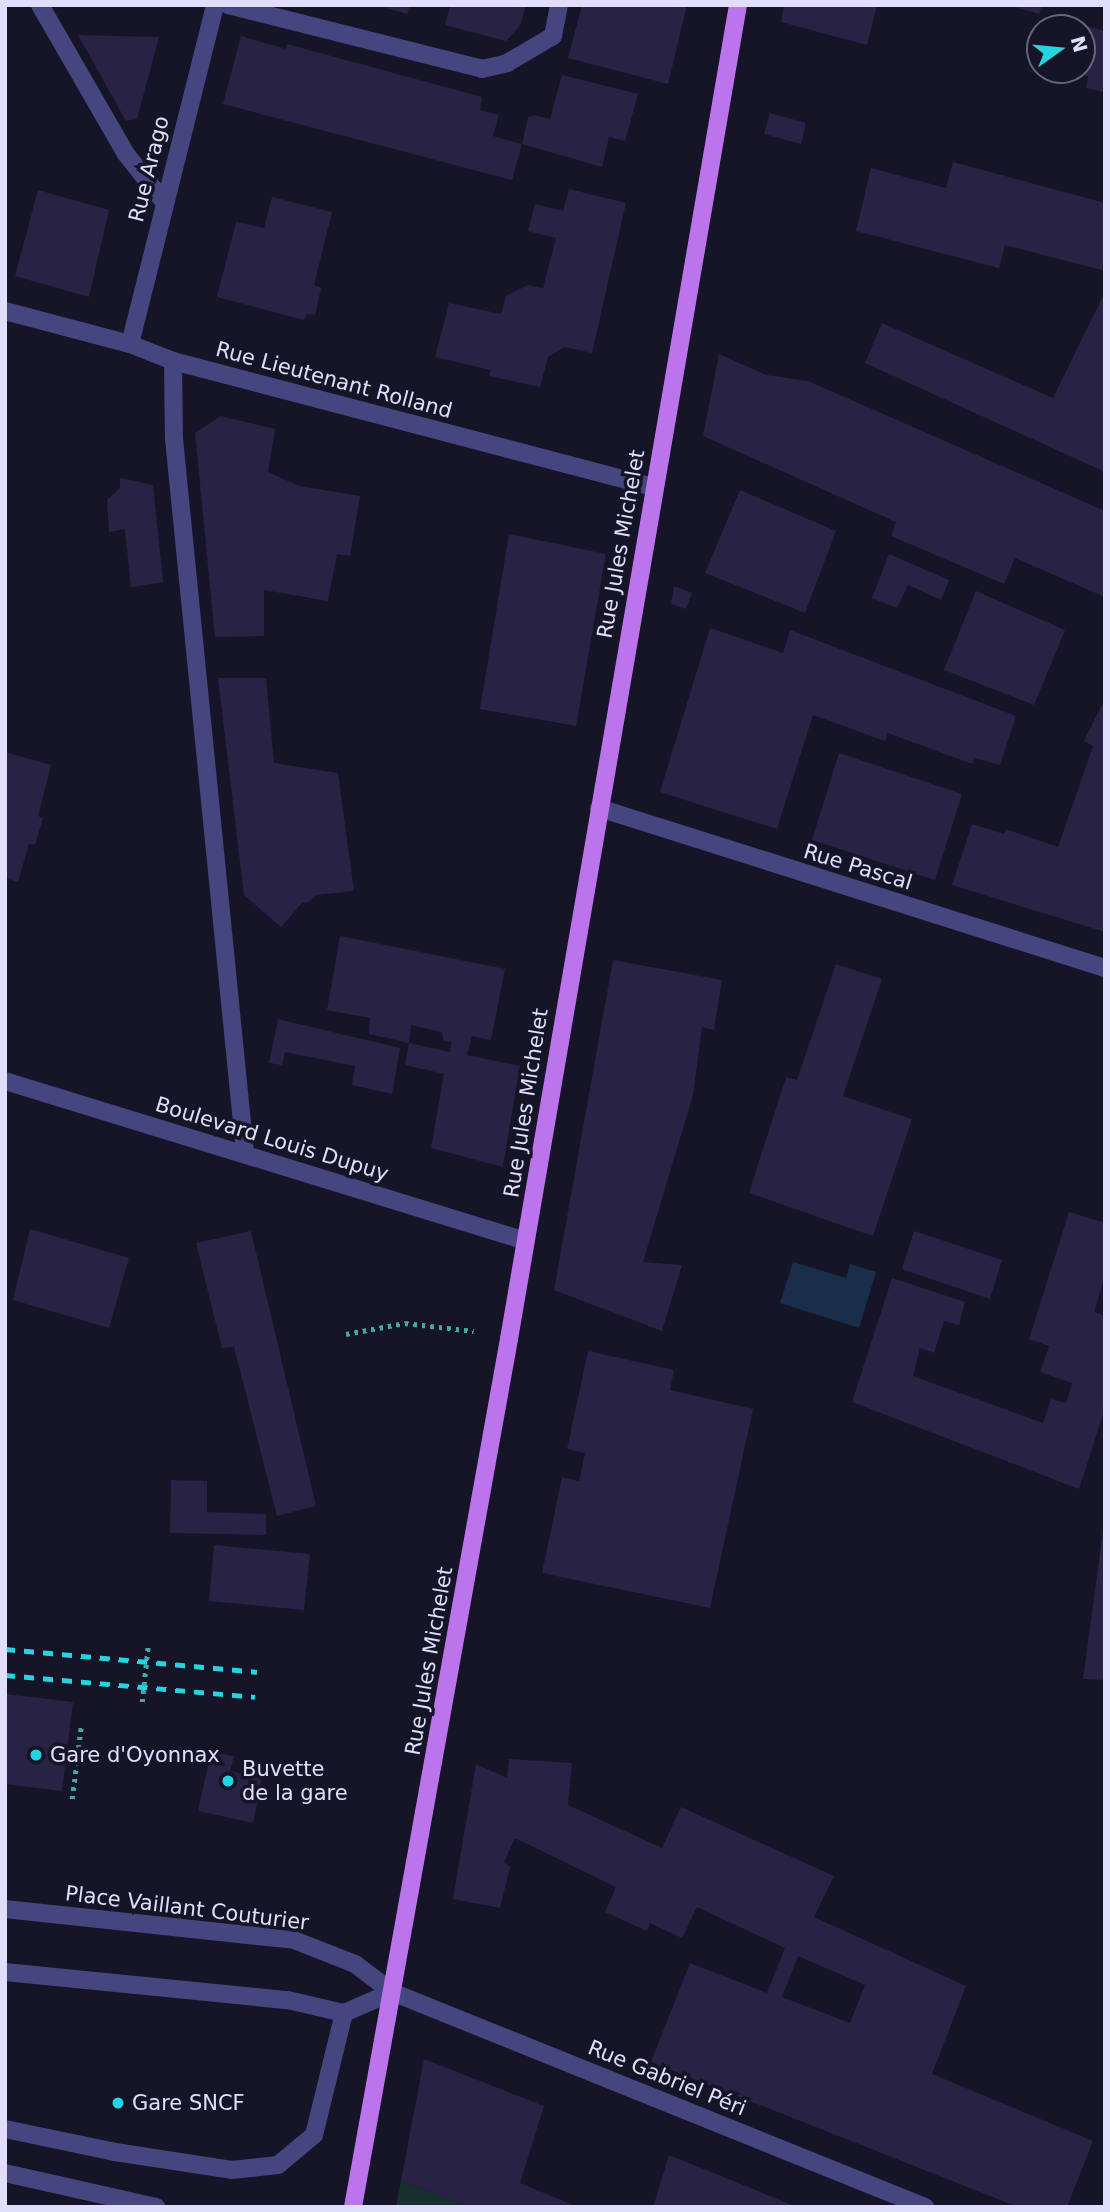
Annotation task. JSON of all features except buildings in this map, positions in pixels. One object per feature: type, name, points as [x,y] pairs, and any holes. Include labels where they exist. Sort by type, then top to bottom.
[{"type":"main road","name":"Rue Jules Michelet","points":[[353,2207],[509,1339],[598,808],[738,5]]},
{"type":"street","points":[[40,5],[126,154],[164,202]]},
{"type":"street","name":"Rue Arago","points":[[130,344],[215,5]]},
{"type":"street","points":[[229,5],[482,69],[506,63],[533,50],[553,36],[559,5]]},
{"type":"street","name":"Rue Lieutenant Rolland","points":[[5,310],[130,344],[173,361],[654,486]]},
{"type":"street","points":[[173,361],[174,439],[245,1153]]},
{"type":"street","name":"Rue Pascal","points":[[598,808],[1105,968]]},
{"type":"street","name":"Boulevard Louis Dupuy","points":[[5,1081],[526,1241]]},
{"type":"street","name":"Place Vaillant Couturier","points":[[5,1909],[295,1940],[355,1964],[392,1992]]},
{"type":"street","points":[[5,1972],[288,2000],[344,2013],[392,1992]]},
{"type":"street","name":"Rue Gabriel Péri","points":[[392,1992],[925,2207]]},
{"type":"street","points":[[5,2129],[115,2152],[232,2171],[278,2165],[314,2135],[344,2013]]},
{"type":"street","points":[[5,2173],[156,2207]]},
{"type":"path","points":[[346,1334],[405,1323],[475,1331],[509,1339]]},
{"type":"path","points":[[142,1702],[148,1646]]},
{"type":"path","points":[[72,1798],[81,1727]]},
{"type":"green space","points":[[401,2181],[469,2207],[396,2207]]},
{"type":"water","points":[[793,1262],[846,1278],[850,1264],[876,1272],[859,1328],[780,1303]]},
{"type":"railway","points":[[5,1649],[257,1672]]},
{"type":"railway","points":[[5,1675],[255,1697]]},
{"type":"place","name":"Gare d'Oyonnax","points":[[36,1755]]},
{"type":"place","name":"Buvette de la gare","points":[[228,1781]]},
{"type":"place","name":"Gare SNCF","points":[[118,2103]]}]
